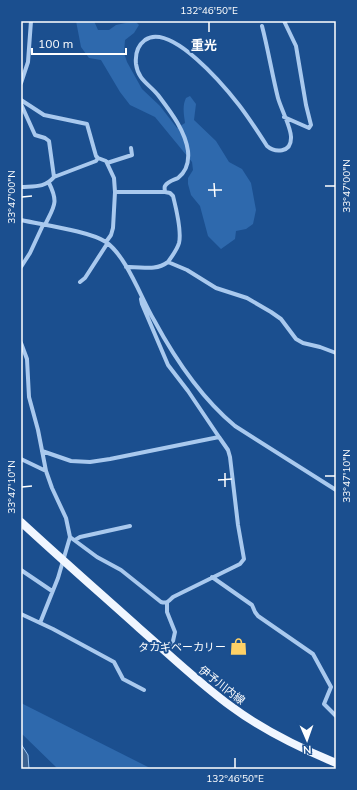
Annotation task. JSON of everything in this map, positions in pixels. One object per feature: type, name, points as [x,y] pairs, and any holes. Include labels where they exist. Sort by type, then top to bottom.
[{"type":"main road","name":"伊予川内線","points":[[21,522],[209,690],[251,720],[302,748],[336,763]]},
{"type":"street","points":[[21,83],[28,62],[31,21]]},
{"type":"street","points":[[284,21],[296,46],[311,126],[309,128],[284,116]]},
{"type":"street","points":[[165,192],[165,186],[178,178],[185,171],[188,163],[188,151],[186,142],[176,121],[156,94],[146,85],[140,76],[136,66],[136,50],[148,38],[158,37],[173,42],[206,68],[240,106],[270,149],[283,151],[288,147],[292,140],[291,133],[278,98],[262,26]]},
{"type":"street","points":[[21,100],[44,115],[87,124],[96,156],[106,161],[114,178],[115,192],[113,228],[111,235],[80,282]]},
{"type":"street","points":[[21,104],[35,135],[45,138],[48,141],[54,177]]},
{"type":"street","points":[[107,163],[132,155],[132,148]]},
{"type":"street","points":[[21,187],[38,186],[49,183],[54,177],[96,161],[98,158]]},
{"type":"street","points":[[21,267],[30,253],[55,203],[54,193],[49,183]]},
{"type":"street","points":[[115,192],[170,193],[173,196],[179,233],[178,247],[168,262],[161,267],[126,267]]},
{"type":"street","points":[[21,220],[88,234],[106,243],[118,254],[154,322],[188,376],[220,414],[235,426],[336,490]]},
{"type":"street","points":[[168,262],[187,270],[216,288],[247,298],[281,319],[296,339],[303,343],[320,347],[336,354]]},
{"type":"street","points":[[141,297],[142,304],[168,365],[188,391],[228,450],[244,559],[240,564],[173,597],[167,603]]},
{"type":"street","points":[[21,343],[28,366],[29,397],[38,430],[46,471],[66,518],[70,537],[63,561],[40,623]]},
{"type":"street","points":[[42,451],[71,461],[90,462],[219,437]]},
{"type":"street","points":[[21,459],[46,471]]},
{"type":"street","points":[[75,540],[80,537],[130,526]]},
{"type":"street","points":[[70,537],[97,557],[121,570],[160,602],[167,603]]},
{"type":"street","points":[[21,570],[52,591]]},
{"type":"street","points":[[212,577],[252,605],[258,616],[313,654],[331,687],[324,704],[336,716]]},
{"type":"street","points":[[166,652],[173,641],[175,632],[168,612],[167,603]]},
{"type":"street","points":[[21,614],[114,662],[123,679],[144,690]]},
{"type":"shaded area","points":[[76,21],[94,21],[98,30],[109,30],[116,25],[135,21],[139,25],[134,33],[125,40],[124,53],[127,62],[142,89],[160,106],[177,128],[185,123],[184,104],[186,98],[190,96],[196,104],[194,120],[216,141],[229,162],[242,169],[251,183],[256,210],[253,224],[246,229],[236,231],[235,239],[221,249],[208,236],[200,206],[191,195],[188,178],[193,170],[192,162],[155,117],[130,105],[120,92],[101,60],[89,58],[81,47]]},
{"type":"shaded area","points":[[21,703],[152,769],[58,769],[21,733]]},
{"type":"shaded area","points":[[21,744],[28,755],[29,769],[21,769]]},
{"type":"place","name":"タカギベーカリー","points":[[239,647]]},
{"type":"district","name":"重光","points":[[204,45]]}]
